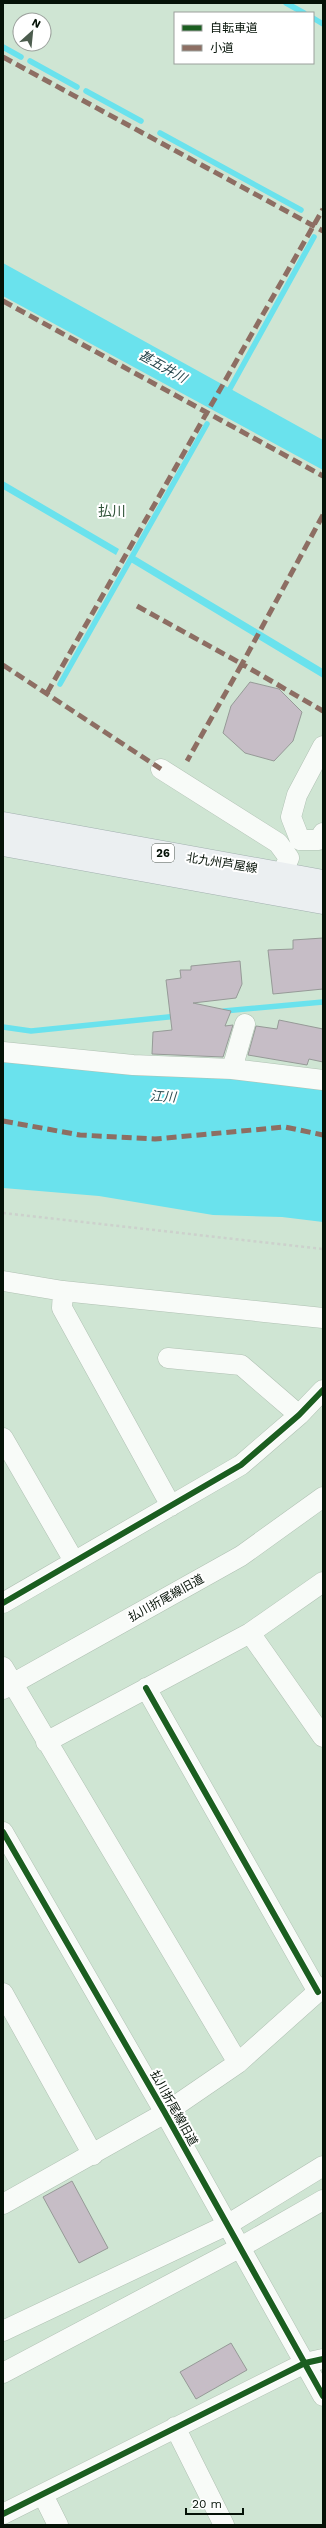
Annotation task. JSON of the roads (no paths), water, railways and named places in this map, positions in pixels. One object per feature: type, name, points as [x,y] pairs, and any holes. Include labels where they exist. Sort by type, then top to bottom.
[{"type":"main road","name":"北九州芦屋線","points":[[3,823],[286,865],[323,881]]},
{"type":"main road","name":"北九州芦屋線","points":[[3,845],[323,903]]},
{"type":"street","points":[[300,840],[291,817],[297,795],[323,746]]},
{"type":"street","points":[[161,769],[278,843],[286,865]]},
{"type":"street","points":[[300,840],[319,840],[323,833]]},
{"type":"street","points":[[273,894],[286,865],[300,840]]},
{"type":"street","points":[[232,1069],[245,1024]]},
{"type":"street","points":[[3,1052],[133,1065],[232,1069],[323,1080]]},
{"type":"street","points":[[3,1281],[63,1291],[323,1318]]},
{"type":"street","points":[[63,1291],[62,1308],[171,1506]]},
{"type":"street","points":[[168,1358],[241,1365],[299,1415]]},
{"type":"street","points":[[3,1602],[241,1465],[299,1415],[323,1390]]},
{"type":"street","points":[[3,1438],[74,1561]]},
{"type":"street","name":"払川折尾線旧道","points":[[6,1680],[241,1556],[323,1497]]},
{"type":"street","points":[[46,1742],[250,1633],[323,1582]]},
{"type":"street","points":[[250,1633],[323,1737]]},
{"type":"street","points":[[6,1680],[46,1742],[238,2063]]},
{"type":"street","points":[[3,2204],[93,2155],[165,2113],[238,2063],[321,1989],[146,1688]]},
{"type":"street","name":"払川折尾線旧道","points":[[3,1832],[165,2113],[226,2226],[314,2361],[323,2396]]},
{"type":"street","points":[[3,1993],[93,2155]]},
{"type":"street","points":[[3,2331],[226,2226],[323,2166]]},
{"type":"street","points":[[3,2373],[239,2248],[323,2200]]},
{"type":"street","points":[[3,2514],[175,2426],[314,2361]]},
{"type":"street","points":[[175,2426],[224,2525]]},
{"type":"street","points":[[42,2495],[58,2525]]},
{"type":"water","name":"甚五井川","points":[[3,263],[323,440],[323,470],[3,296]]},
{"type":"water","points":[[3,481],[119,549],[116,555],[3,489]]},
{"type":"water","points":[[133,555],[323,669],[323,678],[129,561]]},
{"type":"water","name":"江川","points":[[3,1058],[221,1075],[323,1088],[323,1222],[282,1217],[213,1215],[99,1196],[3,1188]]},
{"type":"waterway","points":[[286,3],[302,12]]},
{"type":"waterway","points":[[314,19],[323,24]]},
{"type":"waterway","points":[[3,47],[21,57]]},
{"type":"waterway","points":[[30,61],[77,87]]},
{"type":"waterway","points":[[86,91],[141,121]]},
{"type":"waterway","points":[[160,133],[301,210]]},
{"type":"waterway","points":[[227,394],[314,237]]},
{"type":"waterway","points":[[60,684],[207,424]]},
{"type":"waterway","points":[[224,1011],[323,1002]]},
{"type":"waterway","points":[[3,1027],[31,1031],[178,1016]]},
{"type":"district","name":"払川","points":[[112,511]]}]
